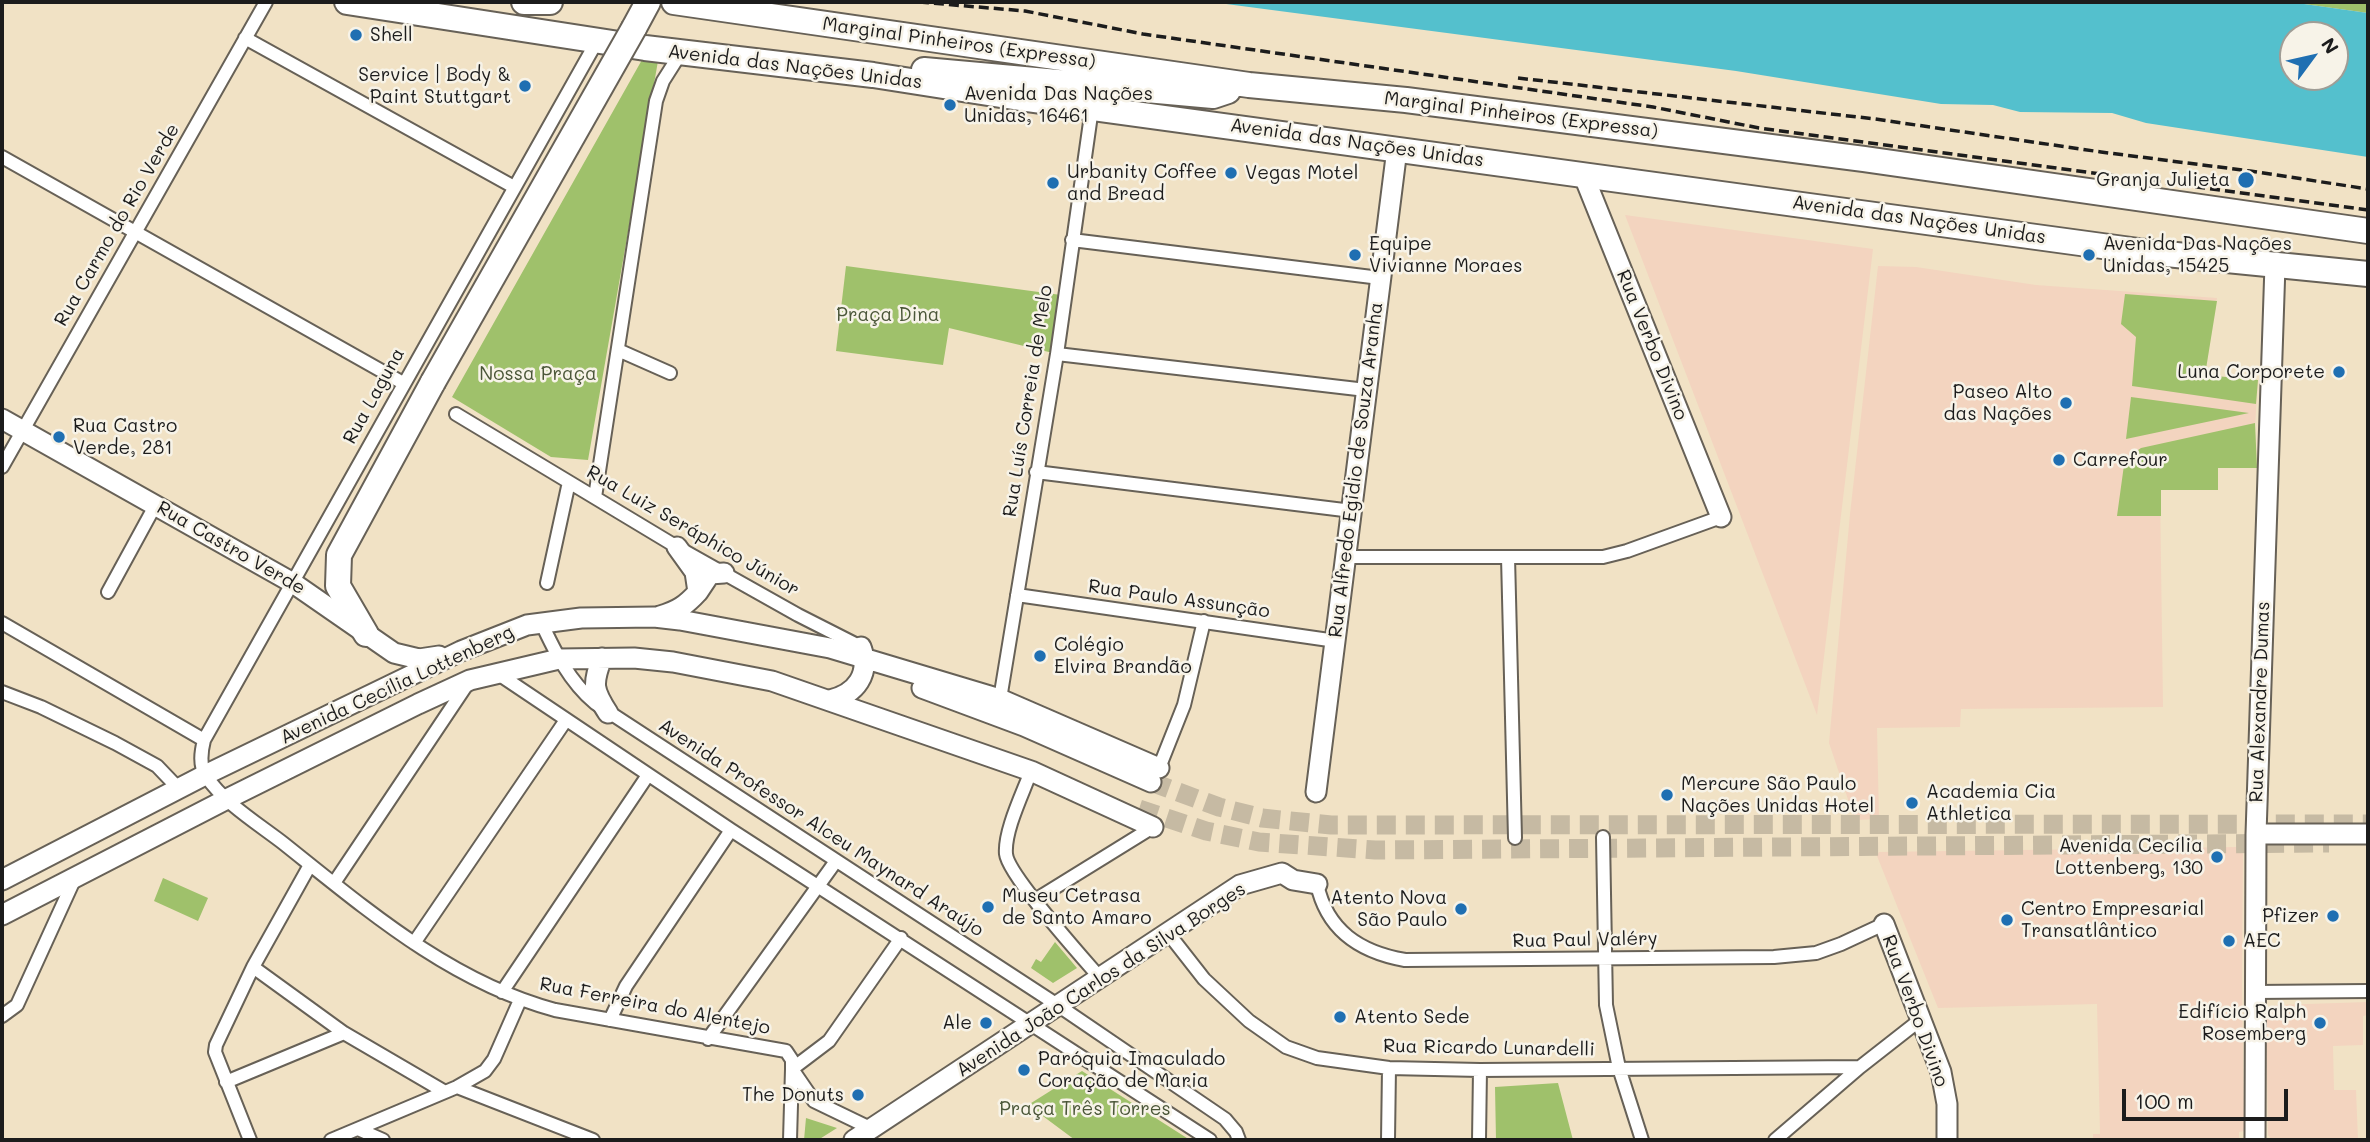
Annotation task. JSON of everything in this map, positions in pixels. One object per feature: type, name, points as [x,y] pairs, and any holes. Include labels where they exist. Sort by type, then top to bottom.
[{"type":"highway","name":"Avenida das Nações Unidas","points":[[347,2],[597,41],[873,75],[1092,108],[2133,250],[2368,274]]},
{"type":"highway","points":[[524,2],[550,2]]},
{"type":"highway","points":[[366,634],[338,586],[339,555],[648,2]]},
{"type":"highway","name":"Marginal Pinheiros (Expressa)","points":[[674,2],[1249,85],[1406,100],[1850,157],[2368,231]]},
{"type":"highway","points":[[873,75],[927,69],[1213,96],[1249,85]]},
{"type":"main road","name":"Rua Alfredo Egidio de Souza Aranha","points":[[1316,792],[1396,149]]},
{"type":"main road","name":"Rua Verbo Divino","points":[[1583,174],[1721,517]]},
{"type":"main road","name":"Rua Alexandre Dumas","points":[[2255,1140],[2256,834],[2275,265]]},
{"type":"main road","name":"Rua Castro Verde","points":[[2,419],[293,583],[394,653],[411,658],[434,657],[461,651]]},
{"type":"main road","points":[[677,547],[695,572],[698,592]]},
{"type":"main road","points":[[654,617],[675,612],[685,606],[710,574],[724,573]]},
{"type":"main road","name":"Avenida Cecília Lottenberg","points":[[2,880],[205,775],[461,651],[541,622],[581,618],[654,617],[830,648],[864,657]]},
{"type":"main road","points":[[864,657],[1000,699],[1155,775]]},
{"type":"main road","points":[[830,700],[851,693],[861,677],[864,657]]},
{"type":"main road","points":[[864,657],[1024,726],[1155,775]]},
{"type":"main road","points":[[601,658],[594,685],[595,693],[608,713]]},
{"type":"main road","name":"Avenida Cecília Lottenberg","points":[[2,915],[227,799],[470,680],[559,659],[647,660],[762,678],[1031,771],[1153,827]]},
{"type":"main road","points":[[888,720],[939,727],[988,744],[1139,809]]},
{"type":"main road","points":[[2256,834],[2368,834]]},
{"type":"main road","name":"Avenida João Carlos da Silva Borges","points":[[854,1140],[1240,885],[1282,873],[1293,880],[1317,884]]},
{"type":"main road","name":"Rua Verbo Divino","points":[[1884,924],[1941,1073],[1947,1104],[1947,1140]]},
{"type":"street","name":"Rua Carmo do Rio Verde","points":[[2,467],[266,2]]},
{"type":"street","points":[[246,38],[514,187]]},
{"type":"street","name":"Rua Laguna","points":[[204,740],[597,41]]},
{"type":"street","points":[[595,497],[656,101],[663,81],[682,51]]},
{"type":"street","name":"Rua Luís Correia de Melo","points":[[1000,699],[1057,355],[1092,108]]},
{"type":"street","points":[[2,157],[403,383]]},
{"type":"street","points":[[1072,240],[1380,278]]},
{"type":"street","points":[[618,350],[670,373]]},
{"type":"street","points":[[1057,355],[1366,390]]},
{"type":"street","name":"Rua Luiz Seráphico Júnior","points":[[456,414],[677,547],[798,615],[864,657]]},
{"type":"street","points":[[1036,472],[1352,511]]},
{"type":"street","points":[[547,583],[569,482]]},
{"type":"street","points":[[108,592],[156,504]]},
{"type":"street","points":[[1346,556],[1603,557],[1721,517]]},
{"type":"street","points":[[1508,558],[1515,838]]},
{"type":"street","name":"Rua Paulo Assunção","points":[[1017,595],[1336,642]]},
{"type":"street","points":[[1155,775],[1184,705],[1204,621]]},
{"type":"street","name":"Avenida Professor Alceu Maynard Araújo","points":[[541,622],[559,659],[587,696],[608,713],[1059,1006],[1225,1119],[1236,1137]]},
{"type":"street","points":[[2,623],[204,740],[201,755],[205,775]]},
{"type":"street","points":[[497,673],[818,887],[901,938],[1210,1140]]},
{"type":"street","points":[[334,883],[470,680]]},
{"type":"street","points":[[2,692],[41,707],[125,749],[164,771],[179,789]]},
{"type":"street","points":[[414,943],[566,720]]},
{"type":"street","points":[[1031,771],[1009,835],[1006,857],[1035,900],[1101,979]]},
{"type":"street","name":"Rua Ferreira do Alentejo","points":[[205,775],[227,799],[310,865],[414,943],[457,970],[520,1000],[555,1010],[786,1051],[792,1060],[792,1069]]},
{"type":"street","points":[[502,992],[648,775]]},
{"type":"street","points":[[1035,900],[1153,827]]},
{"type":"street","points":[[610,1020],[626,986],[731,830]]},
{"type":"street","points":[[1603,837],[1606,1005],[1619,1068],[1642,1140]]},
{"type":"street","points":[[708,1038],[836,861]]},
{"type":"street","points":[[250,1140],[215,1052],[216,1045],[253,967],[310,865]]},
{"type":"street","points":[[2,1016],[17,1005],[75,878]]},
{"type":"street","name":"Rua Paul Valéry","points":[[1317,884],[1323,908],[1339,930],[1363,946],[1393,958],[1450,960],[1774,957],[1816,953],[1884,924]]},
{"type":"street","name":"Rua Ricardo Lunardelli","points":[[1168,933],[1222,997],[1249,1021],[1286,1047],[1317,1058],[1389,1068],[1480,1070],[1860,1067]]},
{"type":"street","points":[[790,1140],[792,1069],[829,1041],[901,938]]},
{"type":"street","points":[[253,967],[344,1033],[451,1090],[593,1140]]},
{"type":"street","points":[[2255,992],[2368,992]]},
{"type":"street","points":[[331,1140],[451,1090],[490,1066],[520,1000]]},
{"type":"street","points":[[1775,1140],[1920,1020]]},
{"type":"street","points":[[226,1082],[344,1033]]},
{"type":"street","points":[[1388,1140],[1389,1068]]},
{"type":"street","points":[[792,1069],[814,1101],[872,1129]]},
{"type":"street","points":[[1479,1140],[1480,1070]]},
{"type":"street","points":[[790,1107],[814,1101]]},
{"type":"street","points":[[358,1129],[383,1140]]},
{"type":"shaded area","points":[[1625,215],[1873,249],[1817,715]]},
{"type":"shaded area","points":[[1878,266],[1916,267],[2036,285],[2217,298],[2205,375],[2258,380],[2255,426],[2257,468],[2218,468],[2218,490],[2160,490],[2163,707],[1961,709],[1960,727],[1877,728],[1879,819],[1855,820],[1829,743],[1850,514]]},
{"type":"shaded area","points":[[2237,847],[2243,850],[2244,1131],[2239,1132],[2239,1140],[2093,1140],[2093,1134],[2100,1134],[2097,1004],[1938,1008],[1877,856],[1879,852]]},
{"type":"shaded area","points":[[2368,1002],[2368,1015],[2363,1016],[2363,1045],[2333,1046],[2334,1090],[2356,1090],[2358,1140],[2272,1140],[2268,1135],[2266,1013],[2275,1005]]},
{"type":"green space","points":[[2290,2],[2368,2],[2368,13]]},
{"type":"green space","name":"Nossa Praça","points":[[643,58],[658,61],[588,460],[551,457],[452,397]]},
{"type":"green space","name":"Praça Dina","points":[[846,266],[1061,295],[1053,353],[949,328],[943,365],[836,351]]},
{"type":"green space","points":[[2125,294],[2217,301],[2205,375],[2258,380],[2256,404],[2132,386],[2136,337],[2121,324]]},
{"type":"green space","points":[[2131,397],[2249,413],[2126,439]]},
{"type":"green space","points":[[2255,423],[2257,468],[2218,468],[2218,490],[2161,490],[2161,516],[2117,516],[2124,465],[2128,457],[2141,448]]},
{"type":"green space","points":[[163,878],[208,898],[198,921],[154,901]]},
{"type":"green space","points":[[1055,942],[1077,968],[1053,983],[1031,968],[1036,959],[1041,962]]},
{"type":"green space","name":"Praça Três Torres","points":[[1082,1071],[1190,1140],[1075,1140],[1028,1105]]},
{"type":"green space","points":[[1558,1083],[1573,1140],[1496,1140],[1495,1087]]},
{"type":"green space","points":[[806,1118],[837,1128],[818,1140],[804,1140]]},
{"type":"water","points":[[1211,2],[2290,2],[2368,13],[2368,157],[2146,123],[2112,113],[2020,112],[1993,105],[1941,104],[1736,71]]},
{"type":"tunnel","points":[[1151,782],[1219,807],[1262,818],[1331,825],[2368,824]]},
{"type":"tunnel","points":[[1139,809],[1206,831],[1259,842],[1375,850],[2329,843]]},
{"type":"railway","points":[[919,2],[1025,11],[1143,34],[1653,107],[1759,128],[2368,210]]},
{"type":"railway","points":[[1518,78],[1875,119],[2368,189]]},
{"type":"place","name":"Shell","points":[[356,35]]},
{"type":"place","name":"Service | Body & Paint Stuttgart","points":[[525,86]]},
{"type":"place","name":"Avenida Das Nações Unidas, 16461","points":[[950,105]]},
{"type":"place","name":"Vegas Motel","points":[[1231,173]]},
{"type":"place","name":"Granja Julieta","points":[[2246,180]]},
{"type":"place","name":"Urbanity Coffee and Bread","points":[[1053,183]]},
{"type":"place","name":"Equipe Vivianne Moraes","points":[[1355,255]]},
{"type":"place","name":"Avenida Das Nações Unidas, 15425","points":[[2089,255]]},
{"type":"place","name":"Luna Corporete","points":[[2339,372]]},
{"type":"place","name":"Paseo Alto das Nações","points":[[2066,403]]},
{"type":"place","name":"Rua Castro Verde, 281","points":[[59,437]]},
{"type":"place","name":"Carrefour","points":[[2059,460]]},
{"type":"place","name":"Colégio Elvira Brandão","points":[[1040,656]]},
{"type":"place","name":"Mercure São Paulo Nações Unidas Hotel","points":[[1667,795]]},
{"type":"place","name":"Academia Cia Athletica","points":[[1912,803]]},
{"type":"place","name":"Avenida Cecília Lottenberg, 130","points":[[2217,857]]},
{"type":"place","name":"Museu Cetrasa de Santo Amaro","points":[[988,907]]},
{"type":"place","name":"Atento Nova São Paulo","points":[[1461,909]]},
{"type":"place","name":"Pfizer","points":[[2333,916]]},
{"type":"place","name":"Centro Empresarial Transatlântico","points":[[2007,920]]},
{"type":"place","name":"AEC","points":[[2229,941]]},
{"type":"place","name":"Atento Sede","points":[[1340,1017]]},
{"type":"place","name":"Ale","points":[[986,1023]]},
{"type":"place","name":"Edifício Ralph Rosemberg","points":[[2320,1023]]},
{"type":"place","name":"Paróquia Imaculado Coração de Maria","points":[[1024,1070]]},
{"type":"place","name":"The Donuts","points":[[858,1095]]}]
